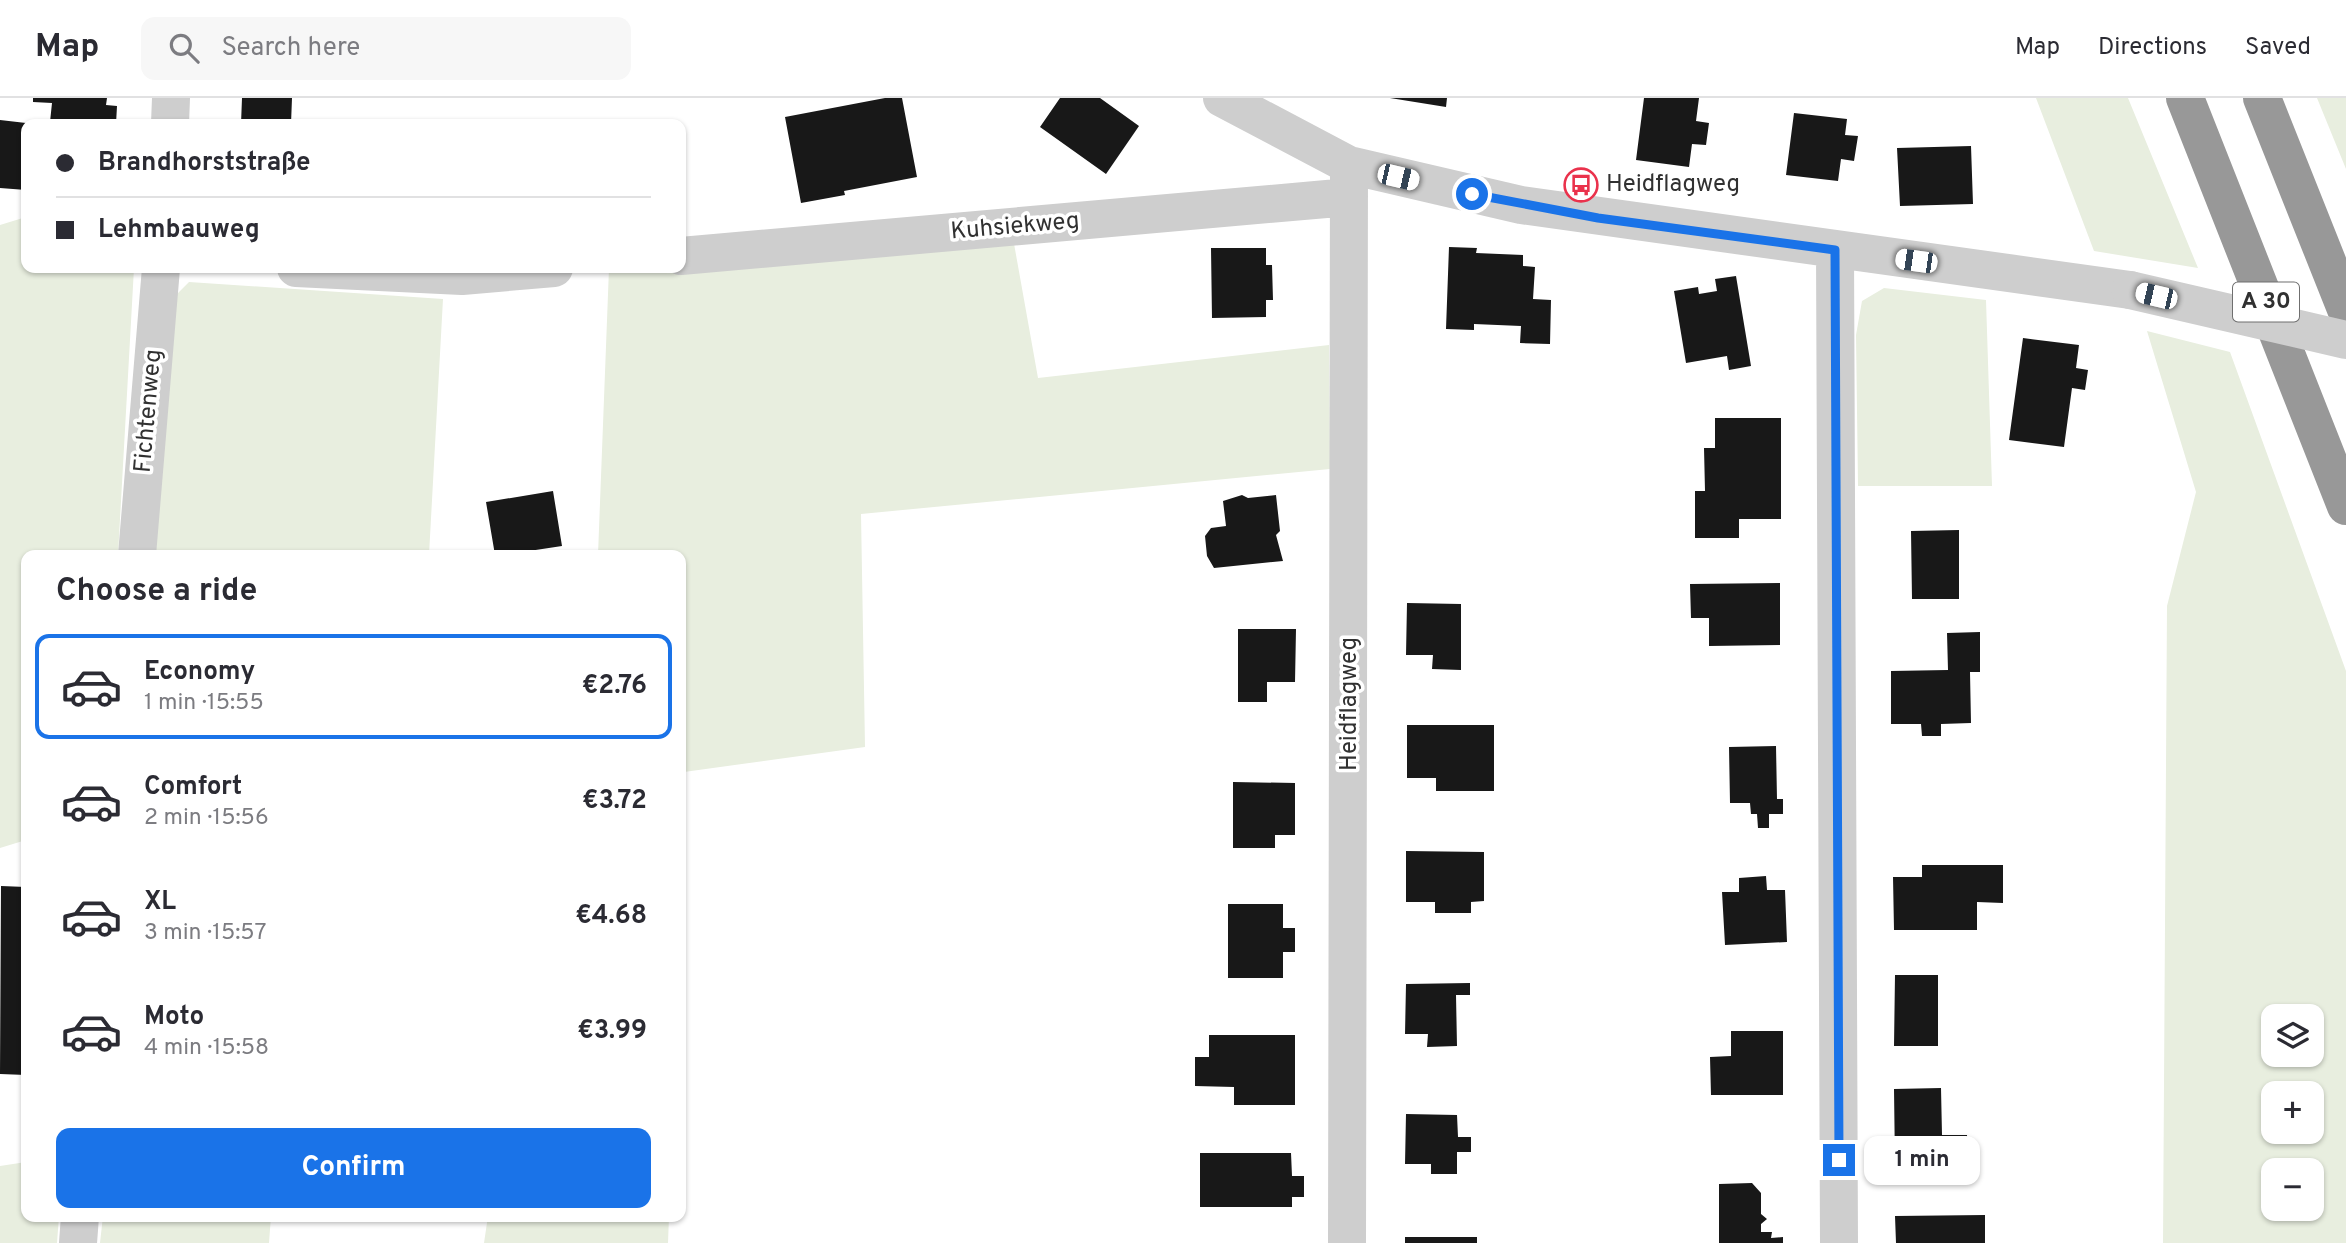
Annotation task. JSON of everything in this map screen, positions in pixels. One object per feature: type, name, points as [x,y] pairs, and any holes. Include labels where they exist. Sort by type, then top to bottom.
[{"type":"highway","name":"A 30","points":[[2185,98],[2346,506]]},
{"type":"highway","name":"A 30","points":[[2262,98],[2346,309]]},
{"type":"street","points":[[170,119],[171,98]]},
{"type":"street","points":[[1222,98],[1349,181],[2130,290],[2346,340]]},
{"type":"street","name":"Kuhsiekweg","points":[[686,255],[1349,181]]},
{"type":"street","name":"Heidflagweg","points":[[1348,1243],[1349,181]]},
{"type":"street","points":[[1835,250],[1839,1243]]},
{"type":"street","name":"Fichtenweg","points":[[137,550],[162,273]]},
{"type":"street","points":[[400,273],[462,276],[496,273]]},
{"type":"street","points":[[78,1243],[80,1222]]},
{"type":"green space","points":[[2036,98],[2128,98],[2198,268],[2094,251]]},
{"type":"green space","points":[[2317,98],[2346,98],[2346,169]]},
{"type":"green space","points":[[21,219],[21,273],[134,273],[118,550],[21,550],[21,842],[0,848],[0,225]]},
{"type":"green space","points":[[1013,238],[1038,378],[1329,345],[1330,469],[861,514],[865,747],[686,772],[686,550],[598,550],[609,273],[686,273],[686,268]]},
{"type":"green space","points":[[189,282],[443,299],[429,550],[154,550],[174,297]]},
{"type":"green space","points":[[1884,288],[1986,300],[1992,486],[1858,486],[1856,335],[1862,301]]},
{"type":"green space","points":[[2147,331],[2230,352],[2346,671],[2346,1243],[2163,1243],[2167,606],[2196,492]]},
{"type":"green space","points":[[21,1163],[21,1222],[59,1222],[57,1243],[0,1243],[0,1166]]},
{"type":"green space","points":[[102,1222],[271,1222],[269,1243],[100,1243]]},
{"type":"green space","points":[[487,1222],[669,1222],[668,1243],[484,1243]]},
{"type":"building","points":[[33,98],[107,98],[106,105],[117,106],[116,119],[50,119],[52,103],[33,102]]},
{"type":"building","points":[[242,98],[292,98],[291,119],[241,119]]},
{"type":"building","points":[[885,98],[902,98],[917,177],[844,191],[845,195],[801,203],[785,117]]},
{"type":"building","points":[[1060,98],[1100,98],[1139,126],[1106,174],[1040,127]]},
{"type":"building","points":[[1390,98],[1447,98],[1446,107]]},
{"type":"building","points":[[1644,98],[1699,98],[1696,121],[1709,123],[1706,145],[1692,144],[1689,167],[1636,160]]},
{"type":"building","points":[[1794,113],[1847,119],[1845,135],[1858,136],[1854,161],[1841,159],[1838,181],[1786,175]]},
{"type":"building","points":[[0,120],[21,122],[21,190],[0,188]]},
{"type":"building","points":[[1971,146],[1973,204],[1900,206],[1897,148]]},
{"type":"building","points":[[1449,247],[1477,248],[1476,253],[1523,255],[1523,266],[1535,267],[1533,299],[1551,300],[1550,344],[1520,343],[1521,326],[1474,324],[1474,330],[1446,329]]},
{"type":"building","points":[[1211,248],[1266,248],[1266,265],[1272,265],[1273,300],[1266,300],[1266,317],[1212,318]]},
{"type":"building","points":[[1736,276],[1751,366],[1729,370],[1727,356],[1686,363],[1674,291],[1698,287],[1699,294],[1717,291],[1715,279]]},
{"type":"building","points":[[2023,338],[2079,345],[2076,368],[2088,370],[2085,390],[2072,388],[2064,447],[2009,440]]},
{"type":"building","points":[[1715,418],[1781,418],[1781,519],[1739,519],[1739,538],[1695,538],[1695,491],[1705,491],[1704,448],[1715,448]]},
{"type":"building","points":[[553,491],[562,546],[536,550],[494,550],[486,502]]},
{"type":"building","points":[[1242,495],[1248,498],[1276,495],[1280,531],[1276,535],[1283,561],[1214,568],[1207,556],[1205,536],[1211,528],[1226,526],[1223,501]]},
{"type":"building","points":[[1959,530],[1959,599],[1912,599],[1911,531]]},
{"type":"building","points":[[1780,583],[1780,645],[1709,646],[1709,618],[1691,618],[1690,584]]},
{"type":"building","points":[[1407,603],[1461,604],[1461,670],[1432,669],[1433,655],[1406,655]]},
{"type":"building","points":[[1238,629],[1296,629],[1295,682],[1267,682],[1267,702],[1238,702]]},
{"type":"building","points":[[1980,632],[1980,672],[1970,672],[1971,723],[1941,724],[1941,736],[1922,736],[1921,724],[1891,724],[1891,671],[1948,670],[1947,633]]},
{"type":"building","points":[[1407,725],[1494,725],[1494,791],[1436,791],[1436,778],[1407,778]]},
{"type":"building","points":[[1776,746],[1777,799],[1783,799],[1783,814],[1769,814],[1769,828],[1758,828],[1757,814],[1751,814],[1750,803],[1730,803],[1729,747]]},
{"type":"building","points":[[1233,782],[1295,783],[1295,835],[1275,835],[1275,848],[1233,848]]},
{"type":"building","points":[[1406,851],[1484,852],[1484,901],[1471,902],[1471,913],[1435,913],[1435,902],[1406,902]]},
{"type":"building","points":[[1922,865],[2003,865],[2003,903],[1977,902],[1977,930],[1894,930],[1893,877],[1922,877]]},
{"type":"building","points":[[1766,876],[1767,890],[1785,890],[1787,942],[1725,945],[1722,892],[1739,892],[1739,878]]},
{"type":"building","points":[[1,886],[21,887],[21,1075],[0,1074]]},
{"type":"building","points":[[1228,904],[1283,904],[1283,928],[1295,928],[1295,952],[1283,952],[1283,978],[1228,978]]},
{"type":"building","points":[[1895,975],[1938,975],[1938,1046],[1894,1046]]},
{"type":"building","points":[[1470,983],[1470,995],[1456,995],[1457,1046],[1427,1047],[1428,1034],[1405,1034],[1406,984]]},
{"type":"building","points":[[1731,1031],[1783,1031],[1783,1095],[1711,1095],[1710,1057],[1731,1056]]},
{"type":"building","points":[[1209,1035],[1295,1035],[1295,1105],[1234,1105],[1234,1087],[1195,1086],[1195,1057],[1209,1057]]},
{"type":"building","points":[[1941,1088],[1942,1135],[1967,1135],[1968,1165],[1956,1165],[1957,1176],[1922,1176],[1923,1165],[1895,1166],[1894,1089]]},
{"type":"building","points":[[1406,1114],[1457,1115],[1458,1137],[1471,1137],[1471,1152],[1457,1152],[1457,1174],[1431,1174],[1431,1164],[1405,1164]]},
{"type":"building","points":[[1200,1153],[1291,1153],[1292,1176],[1304,1176],[1304,1197],[1292,1197],[1292,1207],[1200,1207]]},
{"type":"building","points":[[1752,1183],[1761,1193],[1761,1214],[1767,1219],[1761,1224],[1761,1232],[1772,1232],[1771,1238],[1783,1237],[1783,1243],[1719,1243],[1719,1184]]},
{"type":"building","points":[[1985,1215],[1985,1243],[1896,1243],[1895,1216]]},
{"type":"building","points":[[1405,1237],[1477,1237],[1477,1243],[1405,1243]]},
{"type":"place","name":"Heidflagweg","points":[[1581,185]]},
{"type":"route","points":[[1472,194],[1598,218],[1835,250],[1839,1160]]}]
